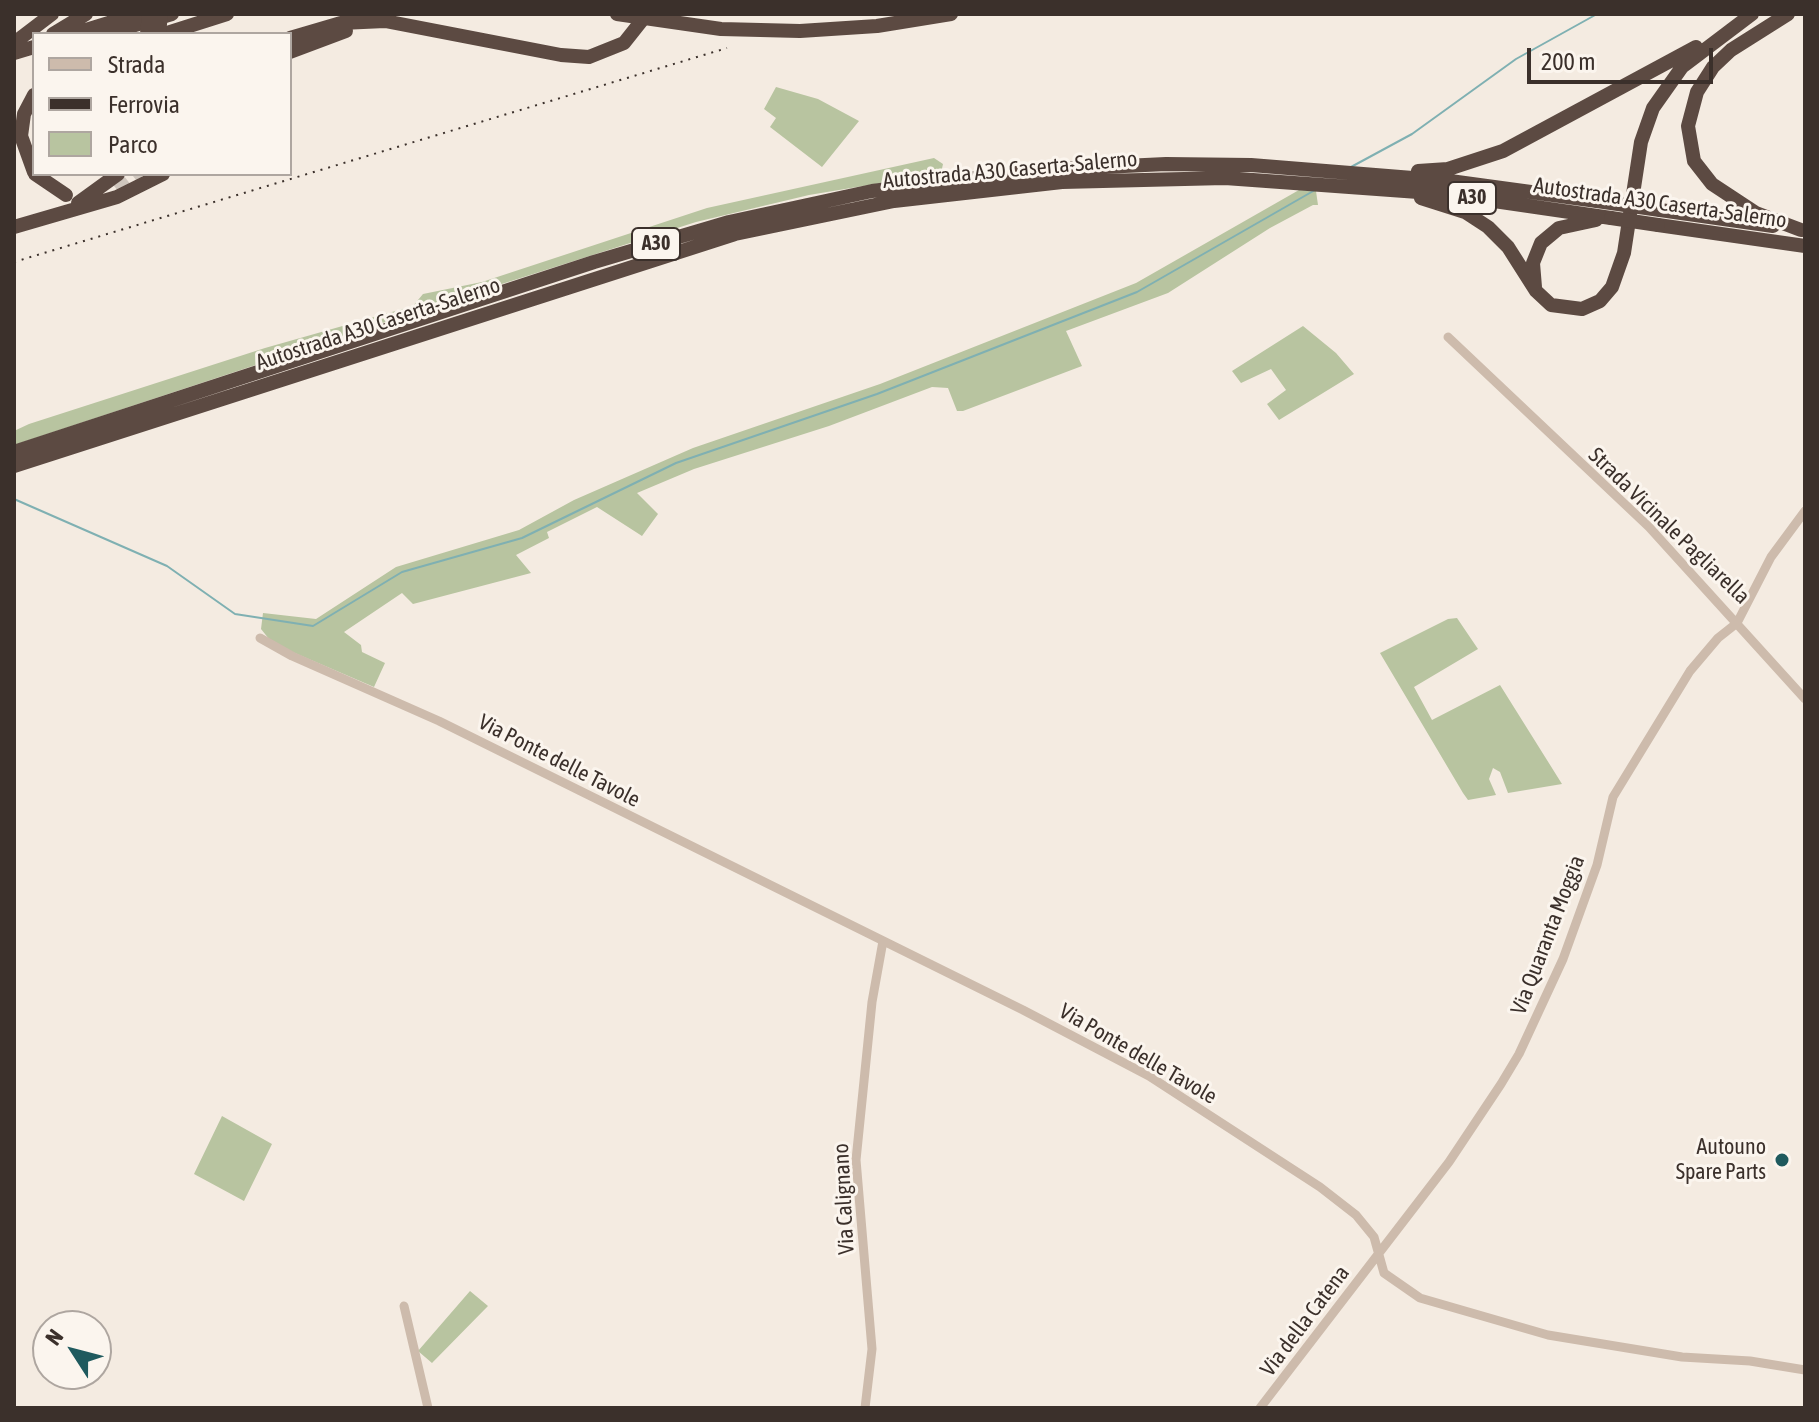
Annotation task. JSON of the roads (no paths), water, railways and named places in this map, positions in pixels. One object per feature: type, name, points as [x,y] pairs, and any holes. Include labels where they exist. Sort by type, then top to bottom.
[{"type":"highway","points":[[34,32],[52,14]]},
{"type":"highway","points":[[61,32],[86,14]]},
{"type":"highway","points":[[61,32],[138,14]]},
{"type":"highway","points":[[112,32],[172,14]]},
{"type":"highway","points":[[168,32],[227,14]]},
{"type":"highway","points":[[617,14],[721,29],[800,31],[877,26],[951,14]]},
{"type":"highway","points":[[292,37],[322,27],[361,21],[415,26],[561,55],[589,57],[624,43],[647,14]]},
{"type":"highway","points":[[672,14],[797,22],[901,14]]},
{"type":"highway","points":[[1382,188],[1448,206],[1481,221],[1508,247],[1536,291],[1551,305],[1582,309],[1600,301],[1612,287],[1628,236],[1645,127],[1672,79],[1752,14]]},
{"type":"highway","points":[[1788,14],[1759,31],[1713,67],[1689,112],[1689,144],[1702,172],[1724,193],[1756,213],[1803,230]]},
{"type":"highway","points":[[292,51],[337,33],[415,26]]},
{"type":"highway","points":[[1378,171],[1448,169],[1503,151],[1729,31]]},
{"type":"highway","points":[[1706,49],[1759,31]]},
{"type":"highway","points":[[15,51],[32,34]]},
{"type":"highway","points":[[32,99],[24,114],[21,136],[23,150],[32,169]]},
{"type":"highway","name":"Autostrada A30 Caserta-Salerno","points":[[17,460],[594,262],[729,222],[872,191],[992,175],[1166,164],[1378,171],[1597,201],[1659,217],[1805,246]]},
{"type":"highway","points":[[38,176],[66,195]]},
{"type":"highway","points":[[64,212],[115,176]]},
{"type":"highway","points":[[14,227],[117,197],[159,176]]},
{"type":"highway","name":"Autostrada A30 Caserta-Salerno","points":[[17,460],[735,234],[894,201],[996,188],[1173,178],[1284,180],[1382,188],[1611,218],[1659,217],[1803,230]]},
{"type":"highway","points":[[1536,291],[1533,263],[1550,234],[1569,224],[1611,218]]},
{"type":"street","name":"Strada Vicinale Pagliarella","points":[[1448,337],[1649,527],[1737,623],[1771,557],[1805,511]]},
{"type":"street","points":[[1737,623],[1805,699]]},
{"type":"street","name":"Via Quaranta Moggia","points":[[1378,1256],[1449,1162],[1519,1054],[1563,959],[1597,865],[1613,797],[1690,671],[1718,638],[1737,623]]},
{"type":"street","name":"Via Ponte delle Tavole","points":[[260,638],[292,656],[439,721],[1149,1076],[1320,1187],[1356,1215],[1374,1237],[1384,1273],[1420,1298],[1493,1322],[1548,1335],[1682,1357],[1750,1361],[1805,1370]]},
{"type":"street","name":"Via Calignano","points":[[865,1408],[872,1349],[856,1160],[872,1002],[883,941]]},
{"type":"street","name":"Via della Catena","points":[[1260,1408],[1378,1256]]},
{"type":"street","points":[[404,1306],[428,1408]]},
{"type":"waterway","points":[[1351,167],[1412,134],[1516,59],[1597,14]]},
{"type":"waterway","points":[[14,499],[167,566],[235,614],[313,626],[402,572],[522,538],[676,463],[877,394],[1137,292],[1315,190]]},
{"type":"tunnel","points":[[118,191],[137,176]]},
{"type":"railway","points":[[14,262],[727,48]]},
{"type":"place","name":"Autouno Spare Parts","points":[[1782,1160]]}]
